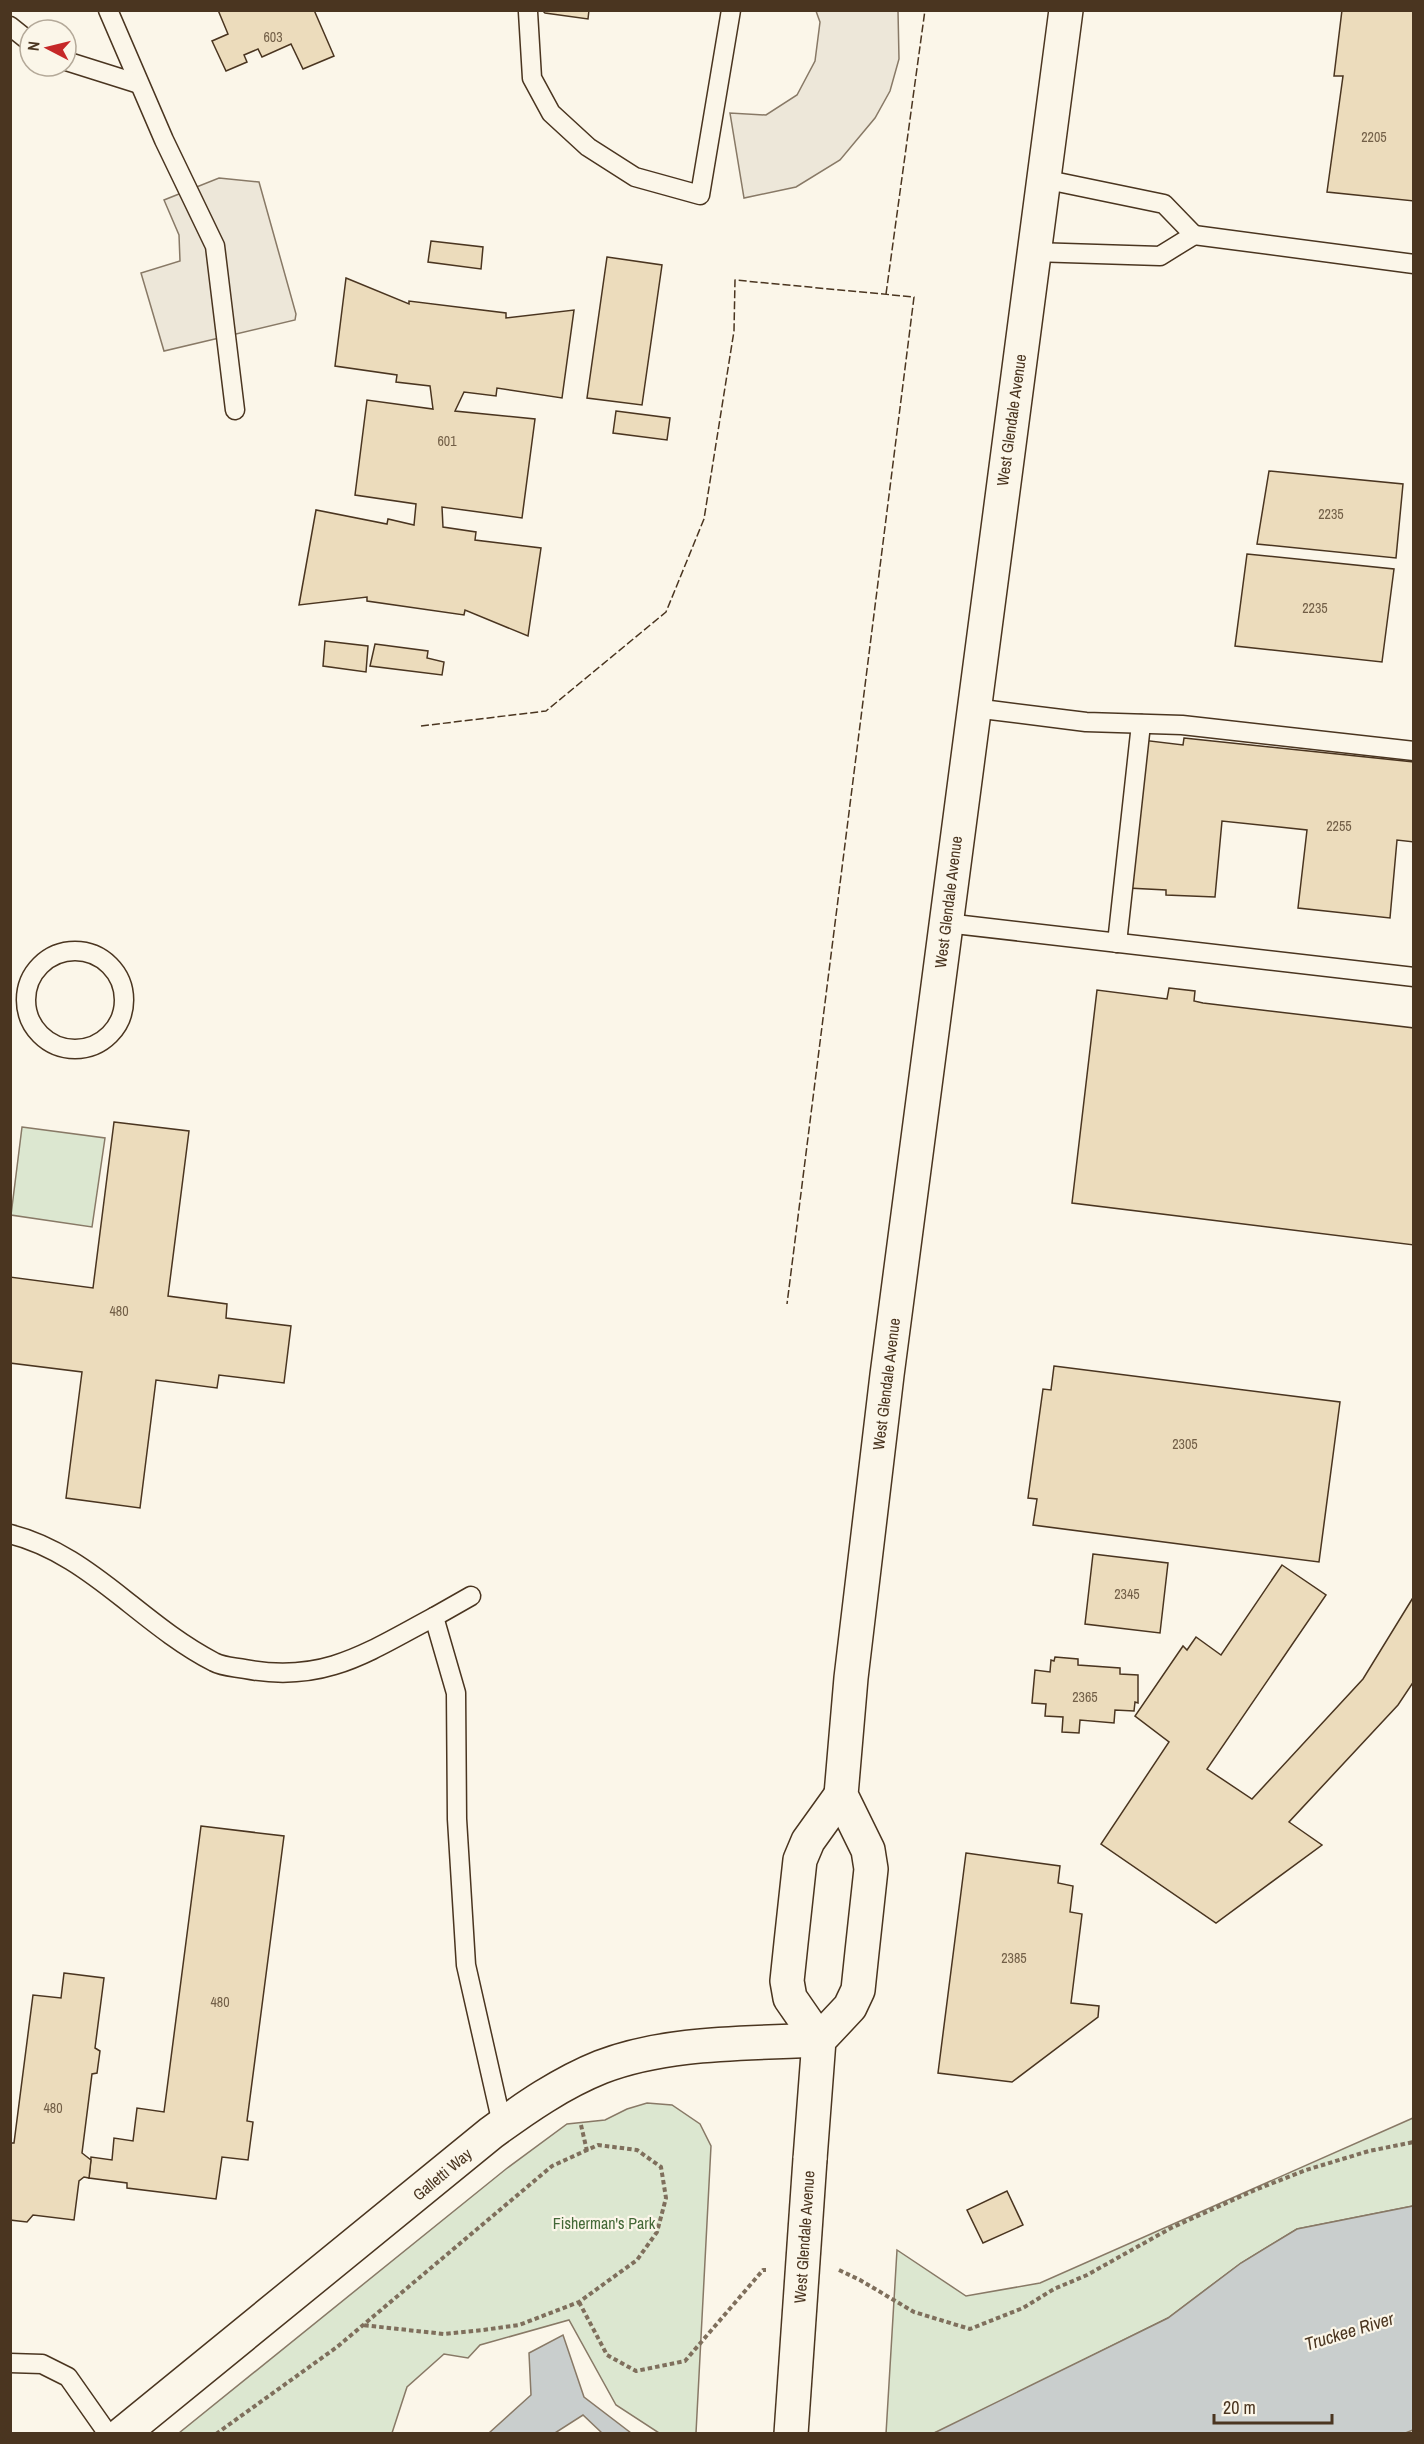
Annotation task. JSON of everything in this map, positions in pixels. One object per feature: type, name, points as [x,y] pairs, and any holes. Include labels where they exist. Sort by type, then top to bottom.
[{"type":"main road","name":"West Glendale Avenue","points":[[841,1795],[851,1678],[867,1541],[1066,10]]},
{"type":"main road","points":[[841,1795],[868,1850],[871,1869],[858,1990],[850,2007],[819,2040],[790,1998],[788,1981],[790,1953],[800,1860],[808,1841],[841,1795]]},
{"type":"main road","name":"West Glendale Avenue","points":[[791,2433],[819,2040]]},
{"type":"main road","name":"Galletti Way","points":[[122,2433],[502,2124],[565,2084],[602,2067],[654,2052],[819,2040]]},
{"type":"lane","points":[[108,10],[215,246],[235,410]]},
{"type":"lane","points":[[528,12],[532,78],[551,113],[588,147],[635,177],[700,195],[731,10]]},
{"type":"lane","points":[[78,65],[140,84]]},
{"type":"lane","points":[[1043,179],[1164,204],[1194,235],[1413,264]]},
{"type":"lane","points":[[1034,252],[1160,256],[1194,235]]},
{"type":"lane","points":[[974,708],[1086,722],[1171,724],[1413,751]]},
{"type":"lane","points":[[1117,943],[1141,724]]},
{"type":"lane","points":[[946,923],[1413,977]]},
{"type":"lane","points":[[79,951],[95,955],[110,965],[120,979],[124,995],[123,1012],[117,1026],[107,1038],[79,1049],[64,1048],[50,1042],[38,1032],[19,1006],[35,972],[47,960],[62,953],[79,951]]},
{"type":"lane","points":[[10,1534],[35,1540],[89,1572],[174,1638],[216,1664],[271,1674],[328,1668],[358,1658],[471,1596]]},
{"type":"lane","points":[[434,1617],[456,1693],[457,1819],[466,1965],[502,2124]]},
{"type":"lane","points":[[10,2363],[42,2364],[68,2377],[108,2433]]},
{"type":"path","points":[[580,2125],[587,2151]]},
{"type":"path","points":[[830,2267],[860,2280],[914,2312],[970,2329],[1023,2308],[1054,2289],[1087,2275],[1171,2228],[1255,2190],[1306,2170],[1369,2151],[1413,2142]]},
{"type":"path","points":[[216,2433],[337,2347],[362,2325],[552,2166],[598,2145],[637,2150],[661,2167],[666,2198],[657,2232],[637,2260],[579,2302],[519,2325],[473,2331],[444,2334],[362,2325]]},
{"type":"path","points":[[579,2302],[606,2355],[636,2370],[685,2361],[763,2270],[774,2270]]},
{"type":"green space","points":[[22,1127],[105,1138],[92,1227],[11,1215]]},
{"type":"green space","name":"Fisherman's Park","points":[[647,2103],[672,2105],[700,2124],[711,2146],[696,2433],[659,2433],[616,2405],[569,2320],[480,2345],[468,2358],[444,2354],[407,2387],[392,2433],[179,2433],[506,2169],[567,2124],[605,2120],[627,2109]]},
{"type":"green space","points":[[1413,2118],[1413,2206],[1297,2229],[1241,2263],[1168,2318],[941,2431],[886,2434],[897,2250],[966,2296],[1040,2283]]},
{"type":"shaded area","points":[[816,11],[898,11],[899,59],[890,91],[875,118],[840,160],[796,187],[744,198],[730,113],[766,115],[797,95],[815,61],[820,22]]},
{"type":"shaded area","points":[[219,178],[259,182],[296,314],[295,320],[164,351],[141,273],[180,261],[179,235],[164,200]]},
{"type":"water","name":"Truckee River","points":[[1413,2206],[1413,2430],[1403,2434],[934,2433],[1168,2318],[1241,2263],[1297,2229]]},
{"type":"water","points":[[563,2335],[584,2397],[631,2433],[602,2433],[583,2415],[555,2433],[489,2433],[531,2395],[529,2353]]},
{"type":"building","points":[[218,10],[314,10],[334,56],[303,69],[291,44],[262,57],[258,49],[244,55],[247,62],[226,71],[212,41],[228,34]]},
{"type":"building","points":[[542,10],[589,10],[588,19],[545,13]]},
{"type":"building","points":[[1342,10],[1414,10],[1414,201],[1327,192],[1343,76],[1334,76]]},
{"type":"building","points":[[431,241],[483,247],[481,269],[428,262]]},
{"type":"building","points":[[607,257],[662,265],[642,405],[587,398]]},
{"type":"building","points":[[346,278],[409,304],[409,301],[506,313],[506,318],[574,310],[562,398],[497,388],[496,396],[464,392],[455,411],[535,419],[522,518],[442,507],[443,527],[476,532],[475,540],[541,548],[528,636],[465,610],[464,615],[367,601],[367,597],[299,605],[316,510],[387,524],[388,519],[414,525],[416,504],[355,495],[367,400],[433,409],[430,386],[396,382],[397,375],[335,366]]},
{"type":"building","points":[[616,411],[670,418],[667,440],[613,433]]},
{"type":"building","points":[[1269,471],[1403,484],[1396,558],[1257,544]]},
{"type":"building","points":[[1247,554],[1394,569],[1382,662],[1235,646]]},
{"type":"building","points":[[325,641],[368,646],[366,672],[323,666]]},
{"type":"building","points":[[375,644],[428,651],[427,658],[444,662],[442,675],[370,666]]},
{"type":"building","points":[[1184,738],[1414,762],[1414,842],[1397,840],[1390,918],[1298,908],[1307,830],[1222,821],[1215,897],[1166,895],[1166,890],[1128,888],[1142,740],[1183,745]]},
{"type":"building","points":[[1169,988],[1195,991],[1194,1001],[1203,1003],[1414,1028],[1414,1245],[1072,1203],[1097,990],[1167,999]]},
{"type":"building","points":[[114,1122],[189,1131],[168,1296],[227,1304],[226,1318],[291,1326],[284,1383],[219,1375],[217,1388],[156,1380],[140,1508],[66,1498],[82,1372],[10,1363],[10,1277],[93,1288]]},
{"type":"building","points":[[1054,1366],[1340,1402],[1319,1562],[1033,1525],[1037,1499],[1028,1498],[1043,1389],[1051,1390]]},
{"type":"building","points":[[1093,1554],[1168,1563],[1160,1633],[1085,1624]]},
{"type":"building","points":[[1282,1565],[1326,1595],[1207,1769],[1252,1799],[1363,1679],[1414,1596],[1414,1681],[1398,1705],[1289,1822],[1322,1845],[1216,1923],[1101,1844],[1169,1742],[1135,1716],[1183,1646],[1187,1650],[1196,1637],[1221,1655]]},
{"type":"building","points":[[1055,1657],[1078,1659],[1078,1665],[1120,1668],[1120,1674],[1138,1675],[1138,1703],[1135,1702],[1134,1711],[1115,1710],[1114,1723],[1080,1720],[1079,1733],[1062,1732],[1063,1717],[1045,1716],[1046,1704],[1032,1703],[1035,1670],[1050,1672],[1051,1660],[1054,1661]]},
{"type":"building","points":[[201,1826],[284,1836],[247,2121],[253,2122],[248,2160],[222,2157],[216,2199],[127,2188],[127,2183],[89,2178],[91,2157],[112,2160],[114,2138],[133,2141],[137,2108],[164,2112]]},
{"type":"building","points":[[966,1853],[1060,1866],[1058,1883],[1073,1886],[1070,1912],[1082,1914],[1071,2003],[1099,2006],[1098,2017],[1012,2082],[938,2073]]},
{"type":"building","points":[[64,1973],[104,1978],[95,2048],[100,2051],[97,2073],[92,2074],[82,2153],[91,2160],[89,2178],[84,2177],[79,2181],[74,2220],[33,2215],[27,2222],[10,2220],[10,2143],[14,2143],[33,1995],[61,1998]]},
{"type":"building","points":[[1007,2191],[1023,2225],[983,2243],[967,2210]]},
{"type":"fence","points":[[886,294],[925,10]]},
{"type":"fence","points":[[421,726],[546,711],[666,612],[704,519],[734,331],[735,280],[914,297],[787,1304]]}]
